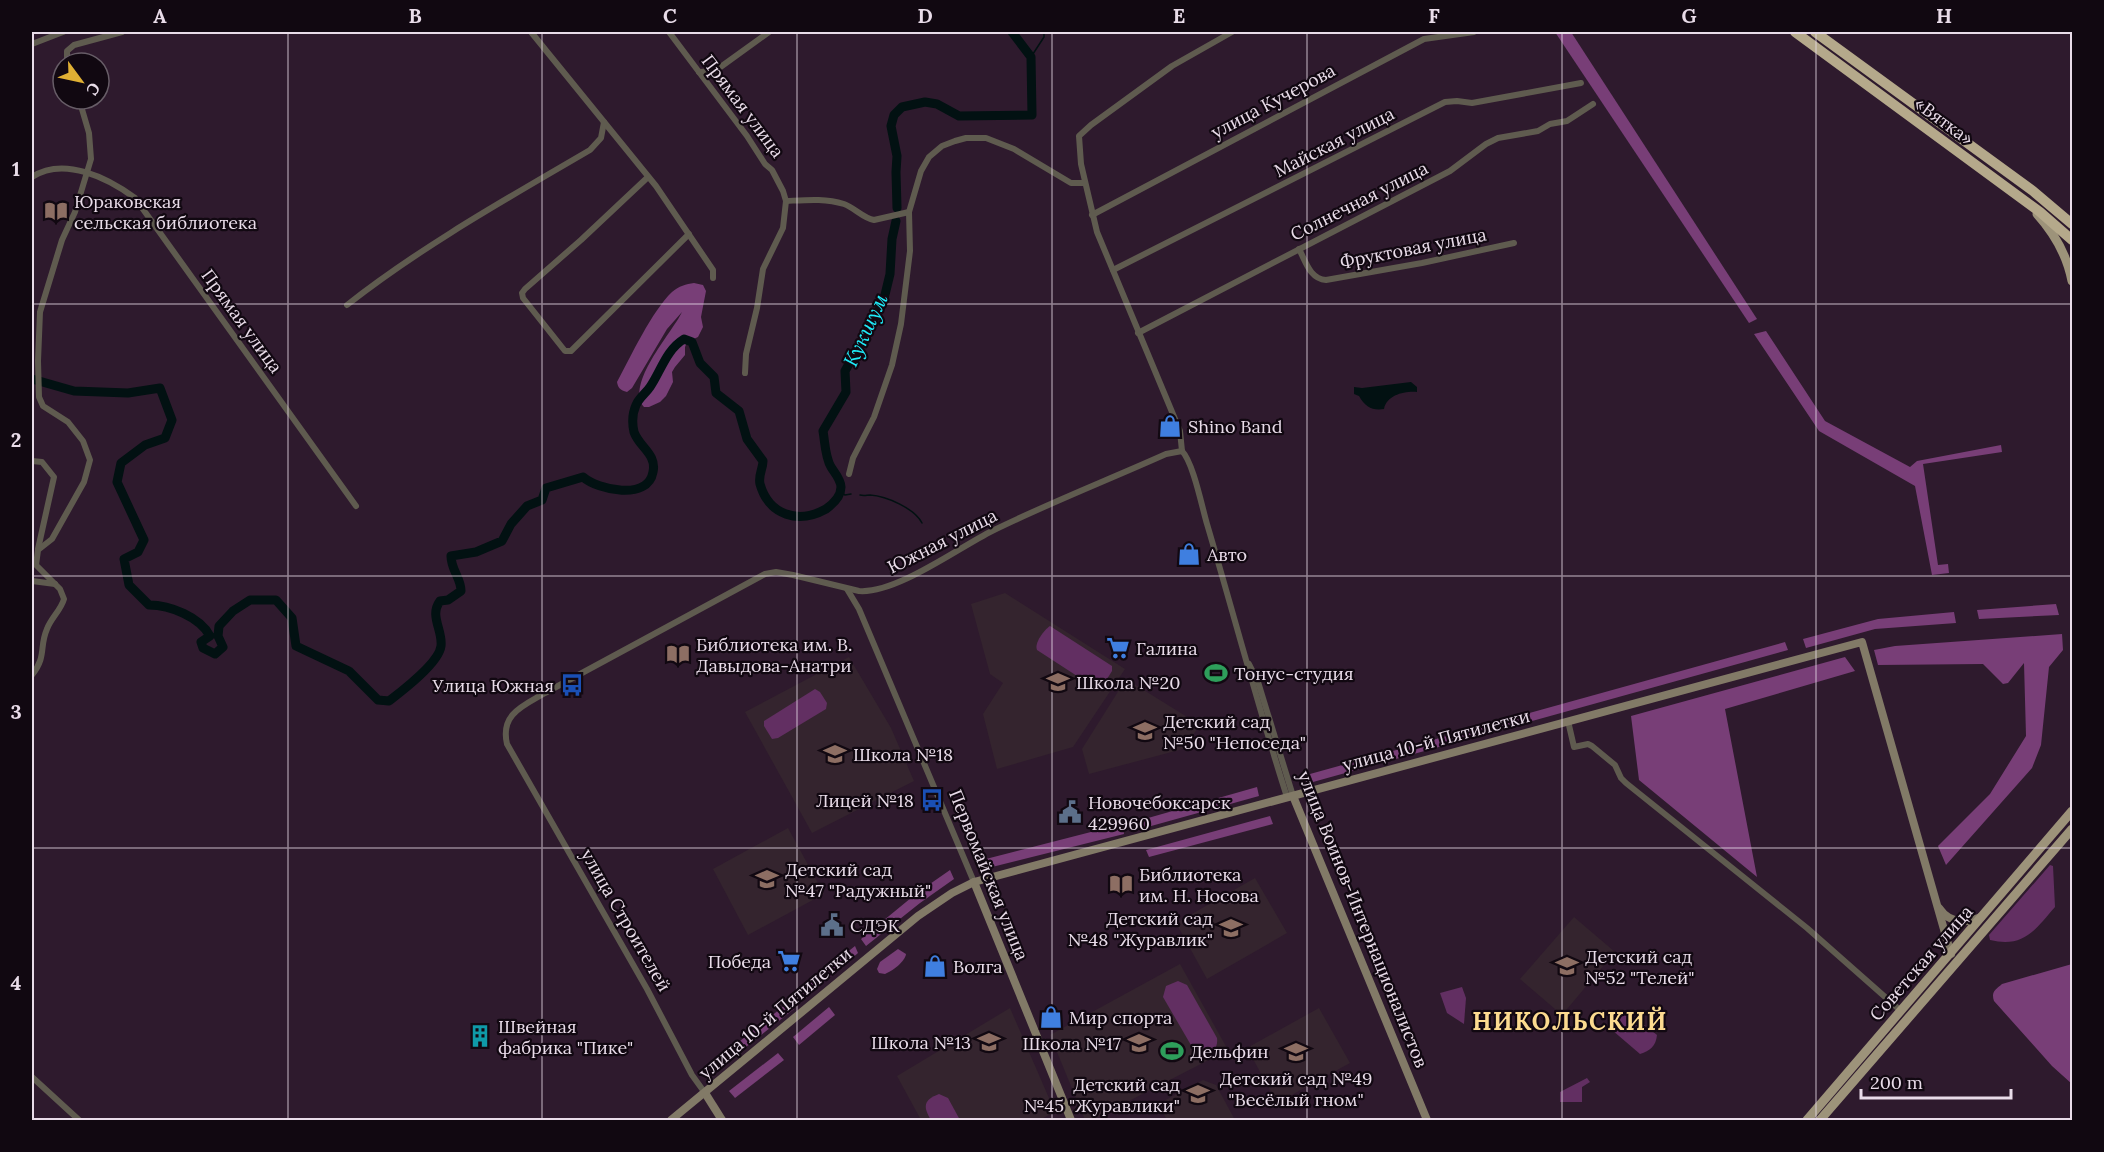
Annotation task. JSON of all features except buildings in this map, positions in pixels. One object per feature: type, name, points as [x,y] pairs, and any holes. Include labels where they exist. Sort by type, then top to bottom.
[{"type":"highway","name":"«Вятка»","points":[[1795,32],[2073,240]]},
{"type":"highway","name":"«Вятка»","points":[[1815,32],[2033,191],[2073,224]]},
{"type":"main road","points":[[2025,202],[2039,216],[2058,242],[2069,265],[2073,281]]},
{"type":"main road","name":"Советская улица","points":[[1807,1120],[2073,811]]},
{"type":"main road","name":"Советская улица","points":[[1821,1120],[2070,832]]},
{"type":"main road","points":[[1951,954],[1954,966]]},
{"type":"street","points":[[32,44],[63,32]]},
{"type":"street","points":[[67,51],[74,45],[103,34],[122,32]]},
{"type":"street","points":[[531,32],[648,177],[713,270],[713,278]]},
{"type":"street","name":"Прямая улица","points":[[669,32],[747,136],[765,164],[772,170],[786,201]]},
{"type":"street","points":[[709,85],[715,71],[769,32]]},
{"type":"street","name":"улица Воинов-Интернационалистов","points":[[1232,32],[1214,40],[1172,66],[1091,125],[1079,136],[1079,154],[1092,215],[1138,333],[1180,431],[1182,451],[1187,458],[1253,686],[1290,797],[1374,1002],[1427,1120]]},
{"type":"street","name":"улица Кучерова","points":[[1092,215],[1424,39],[1474,32]]},
{"type":"street","points":[[699,72],[715,71]]},
{"type":"street","name":"Майская улица","points":[[1113,270],[1446,102],[1452,100],[1472,103],[1581,83]]},
{"type":"street","name":"Солнечная улица","points":[[1138,333],[1450,171],[1486,144],[1498,138],[1538,131],[1550,124],[1567,121],[1593,104]]},
{"type":"street","points":[[38,550],[52,539],[84,482],[90,460],[83,441],[68,422],[44,405],[39,397],[38,361],[40,312],[62,240],[73,218],[92,150],[83,111]]},
{"type":"street","points":[[347,305],[376,282],[488,210],[590,150],[601,138],[604,122]]},
{"type":"street","points":[[849,474],[853,458],[874,417],[892,364],[901,324],[910,251],[909,212],[921,171],[928,157],[942,146],[963,139],[986,138],[1002,143],[1071,183],[1085,183]]},
{"type":"street","points":[[32,177],[40,172],[74,169],[88,171]]},
{"type":"street","name":"Прямая улица","points":[[88,171],[135,198],[356,506]]},
{"type":"street","points":[[648,177],[525,289],[522,293],[523,298],[565,351],[571,351],[689,234]]},
{"type":"street","points":[[745,373],[746,354],[763,269],[783,228],[786,201],[815,199],[843,204],[874,220],[909,212]]},
{"type":"street","name":"Фруктовая улица","points":[[1299,249],[1315,277],[1326,280],[1422,263],[1514,243]]},
{"type":"street","name":"Южная улица","points":[[504,735],[508,719],[522,706],[753,579],[770,573],[782,573],[867,592],[888,586],[992,531],[1166,454],[1182,451]]},
{"type":"street","points":[[32,461],[42,462],[54,477],[36,565],[55,584],[64,599],[46,630],[40,663],[32,675]]},
{"type":"street","points":[[32,581],[55,584]]},
{"type":"street","name":"Первомайская улица","points":[[848,589],[859,609],[974,882],[1071,1120]]},
{"type":"street","points":[[859,609],[862,598],[867,592]]},
{"type":"street","name":"улица 10-й Пятилетки","points":[[671,1120],[918,916],[952,893],[974,882],[1862,642],[1937,905]]},
{"type":"street","points":[[1568,721],[1574,747],[1588,744],[1592,746],[1615,765],[1626,783],[1807,928],[1901,1011]]},
{"type":"street","name":"улица Строителей","points":[[504,735],[507,744],[647,989],[692,1075],[722,1120]]},
{"type":"street","points":[[1937,905],[1946,916],[1956,921],[1969,921],[1984,916]]},
{"type":"street","points":[[1937,905],[1951,954]]},
{"type":"street","points":[[32,1077],[79,1120]]},
{"type":"street","name":"улица Воинов-Интернационалистов","points":[[1407,1079],[1422,1120]]},
{"type":"shaded area","points":[[1555,32],[1571,32],[1757,319],[1749,323]]},
{"type":"shaded area","points":[[694,283],[703,285],[706,291],[701,317],[703,327],[698,337],[687,342],[685,355],[672,372],[673,382],[666,396],[660,402],[644,407],[640,397],[645,372],[682,312],[667,329],[632,388],[627,392],[618,386],[617,382],[642,334],[664,300],[677,288]]},
{"type":"shaded area","points":[[1766,331],[1825,421],[1910,467],[1917,461],[2001,445],[2002,452],[1923,464],[1938,565],[1948,564],[1949,573],[1932,575],[1915,486],[1819,431],[1754,334]]},
{"type":"shaded area","points":[[1411,382],[1417,387],[1417,392],[1407,392],[1392,397],[1384,409],[1370,407],[1354,394],[1354,387]]},
{"type":"shaded area","name":"Школа №20","points":[[1005,593],[1125,669],[1073,747],[997,769],[983,714],[1003,683],[990,674],[971,604]]},
{"type":"shaded area","points":[[2056,604],[2059,615],[1979,619],[1977,610]]},
{"type":"shaded area","points":[[1954,612],[1956,623],[1875,629],[1806,648],[1803,639],[1878,619]]},
{"type":"shaded area","points":[[1050,626],[1112,666],[1112,671],[1102,687],[1094,687],[1037,650],[1038,640]]},
{"type":"shaded area","points":[[2062,634],[2063,650],[2049,667],[2041,745],[2032,768],[1946,865],[1938,846],[1990,794],[2026,736],[2024,663],[2008,683],[2003,684],[1983,664],[1878,665],[1874,650],[1895,646]]},
{"type":"shaded area","points":[[1785,642],[1788,650],[1313,782],[1310,774]]},
{"type":"shaded area","name":"Школа №18","points":[[849,657],[891,728],[914,781],[812,833],[745,712]]},
{"type":"shaded area","points":[[1845,657],[1855,671],[1725,709],[1757,877],[1639,780],[1631,716]]},
{"type":"shaded area","name":"Детский сад №50 \"Непоседа\"","points":[[1126,679],[1200,725],[1183,749],[1089,774],[1082,749]]},
{"type":"shaded area","points":[[815,689],[820,692],[827,703],[826,709],[778,738],[772,739],[764,726],[764,721]]},
{"type":"shaded area","points":[[1257,787],[1259,796],[1144,828],[1141,820]]},
{"type":"shaded area","points":[[1270,816],[1273,824],[1149,857],[1146,850]]},
{"type":"shaded area","points":[[1122,824],[1124,834],[984,869],[982,860]]},
{"type":"shaded area","name":"Детский сад №47 \"Радужный\"","points":[[788,828],[824,894],[748,935],[713,869]]},
{"type":"shaded area","points":[[2050,865],[2053,866],[2055,907],[2028,935],[2012,941],[1990,940],[1989,935]]},
{"type":"shaded area","points":[[950,870],[954,879],[866,946],[861,939],[917,893]]},
{"type":"shaded area","name":"Детский сад №48 \"Журавлик\"","points":[[1255,878],[1287,933],[1207,979],[1176,923]]},
{"type":"shaded area","name":"Детский сад №52 \"Телей\"","points":[[1574,917],[1615,952],[1562,1015],[1520,979]]},
{"type":"shaded area","points":[[855,946],[858,953],[806,998],[801,989]]},
{"type":"shaded area","points":[[898,949],[906,954],[903,960],[888,973],[879,973],[877,969],[880,962]]},
{"type":"shaded area","name":"Школа №17","points":[[1180,964],[1228,1050],[1092,1120],[1085,1120],[1050,1035]]},
{"type":"shaded area","points":[[2072,964],[2072,1084],[2052,1066],[1994,1001],[1993,993],[2002,984]]},
{"type":"shaded area","points":[[1178,981],[1187,985],[1217,1038],[1216,1047],[1207,1054],[1195,1052],[1163,997],[1166,986]]},
{"type":"shaded area","points":[[1462,987],[1466,998],[1464,1024],[1447,1013],[1440,993]]},
{"type":"shaded area","points":[[790,1001],[794,1009],[713,1073],[709,1066]]},
{"type":"shaded area","points":[[829,1007],[835,1015],[799,1045],[793,1037]]},
{"type":"shaded area","name":"Школа №13","points":[[1010,1008],[1055,1112],[1039,1120],[921,1120],[897,1076]]},
{"type":"shaded area","name":"Детский сад №49 \"Весёлый гном\"","points":[[1319,1008],[1350,1063],[1277,1103],[1247,1048]]},
{"type":"shaded area","points":[[1622,1011],[1628,1012],[1657,1035],[1650,1050],[1640,1054],[1612,1030],[1611,1023]]},
{"type":"shaded area","points":[[778,1053],[784,1060],[735,1098],[729,1091]]},
{"type":"shaded area","points":[[1587,1078],[1590,1082],[1582,1087],[1582,1102],[1560,1102],[1560,1092]]},
{"type":"shaded area","name":"Детский сад №45 \"Журавлики\"","points":[[1203,1080],[1216,1085],[1235,1120],[1167,1120],[1158,1104]]},
{"type":"shaded area","points":[[939,1094],[948,1098],[960,1120],[931,1120],[926,1104]]},
{"type":"waterway","name":"Кукшум","points":[[897,208],[897,156],[891,126],[894,115],[902,107],[925,102],[937,104],[959,116],[1032,115],[1031,57],[1012,32]]},
{"type":"waterway","points":[[1031,57],[1044,37],[1044,32]]},
{"type":"waterway","name":"Кукшум","points":[[32,379],[74,391],[128,393],[160,388],[172,420],[165,438],[145,445],[121,463],[117,482],[144,540],[138,552],[124,559],[129,585],[149,605],[166,607],[184,613],[199,623],[210,636],[201,642],[203,648],[215,654],[223,647],[218,636],[219,626],[233,611],[250,600],[276,600],[292,618],[296,646],[349,671],[378,700],[389,701],[419,676],[439,653],[441,640],[436,618],[437,607],[440,601],[448,600],[461,591],[451,556],[476,552],[502,541],[511,524],[527,506],[542,500],[546,488],[583,477],[600,486],[622,490],[633,490],[649,481],[654,466],[650,455],[634,432],[634,412],[637,402],[650,387],[668,355],[684,339],[692,342],[700,363],[714,377],[716,393],[739,411],[747,439],[763,461],[760,484],[770,504],[786,514],[806,516],[816,514],[834,502],[840,494],[841,484],[828,459],[823,431],[846,392],[845,371],[883,303],[890,274],[892,239],[896,221]]},
{"type":"waterway","points":[[840,492],[845,495],[851,494]]},
{"type":"waterway","points":[[860,495],[877,496],[892,501],[907,508],[922,523]]},
{"type":"place","name":"Юраковская сельская библиотека","points":[[56,211]]},
{"type":"place","name":"Shino Band","points":[[1170,426]]},
{"type":"place","name":"Авто","points":[[1189,554]]},
{"type":"place","name":"Галина","points":[[1118,648]]},
{"type":"place","name":"Библиотека им. В. Давыдова-Анатри","points":[[678,654]]},
{"type":"place","name":"Тонус-студия","points":[[1216,673]]},
{"type":"place","name":"Школа №20","points":[[1058,682]]},
{"type":"place","name":"Улица Южная","points":[[572,685]]},
{"type":"place","name":"Детский сад №50 \"Непоседа\"","points":[[1145,731]]},
{"type":"place","name":"Школа №18","points":[[835,754]]},
{"type":"place","name":"Лицей №18","points":[[932,800]]},
{"type":"place","name":"Новочебоксарск 429960","points":[[1070,812]]},
{"type":"place","name":"Детский сад №47 \"Радужный\"","points":[[767,879]]},
{"type":"place","name":"Библиотека им. Н. Носова","points":[[1121,884]]},
{"type":"place","name":"СДЭК","points":[[832,925]]},
{"type":"place","name":"Детский сад №48 \"Журавлик\"","points":[[1231,928]]},
{"type":"place","name":"Победа","points":[[789,961]]},
{"type":"place","name":"Волга","points":[[935,966]]},
{"type":"place","name":"Детский сад №52 \"Телей\"","points":[[1567,966]]},
{"type":"place","name":"Мир спорта","points":[[1051,1017]]},
{"type":"place","name":"Швейная фабрика \"Пике\"","points":[[480,1036]]},
{"type":"place","name":"Школа №13","points":[[989,1042]]},
{"type":"place","name":"Школа №17","points":[[1139,1043]]},
{"type":"place","name":"Дельфин","points":[[1172,1051]]},
{"type":"place","name":"Детский сад №49 \"Весёлый гном\"","points":[[1296,1052]]},
{"type":"place","name":"Детский сад №45 \"Журавлики\"","points":[[1198,1094]]},
{"type":"district","name":"НИКОЛЬСКИЙ","points":[[1570,1021]]}]
